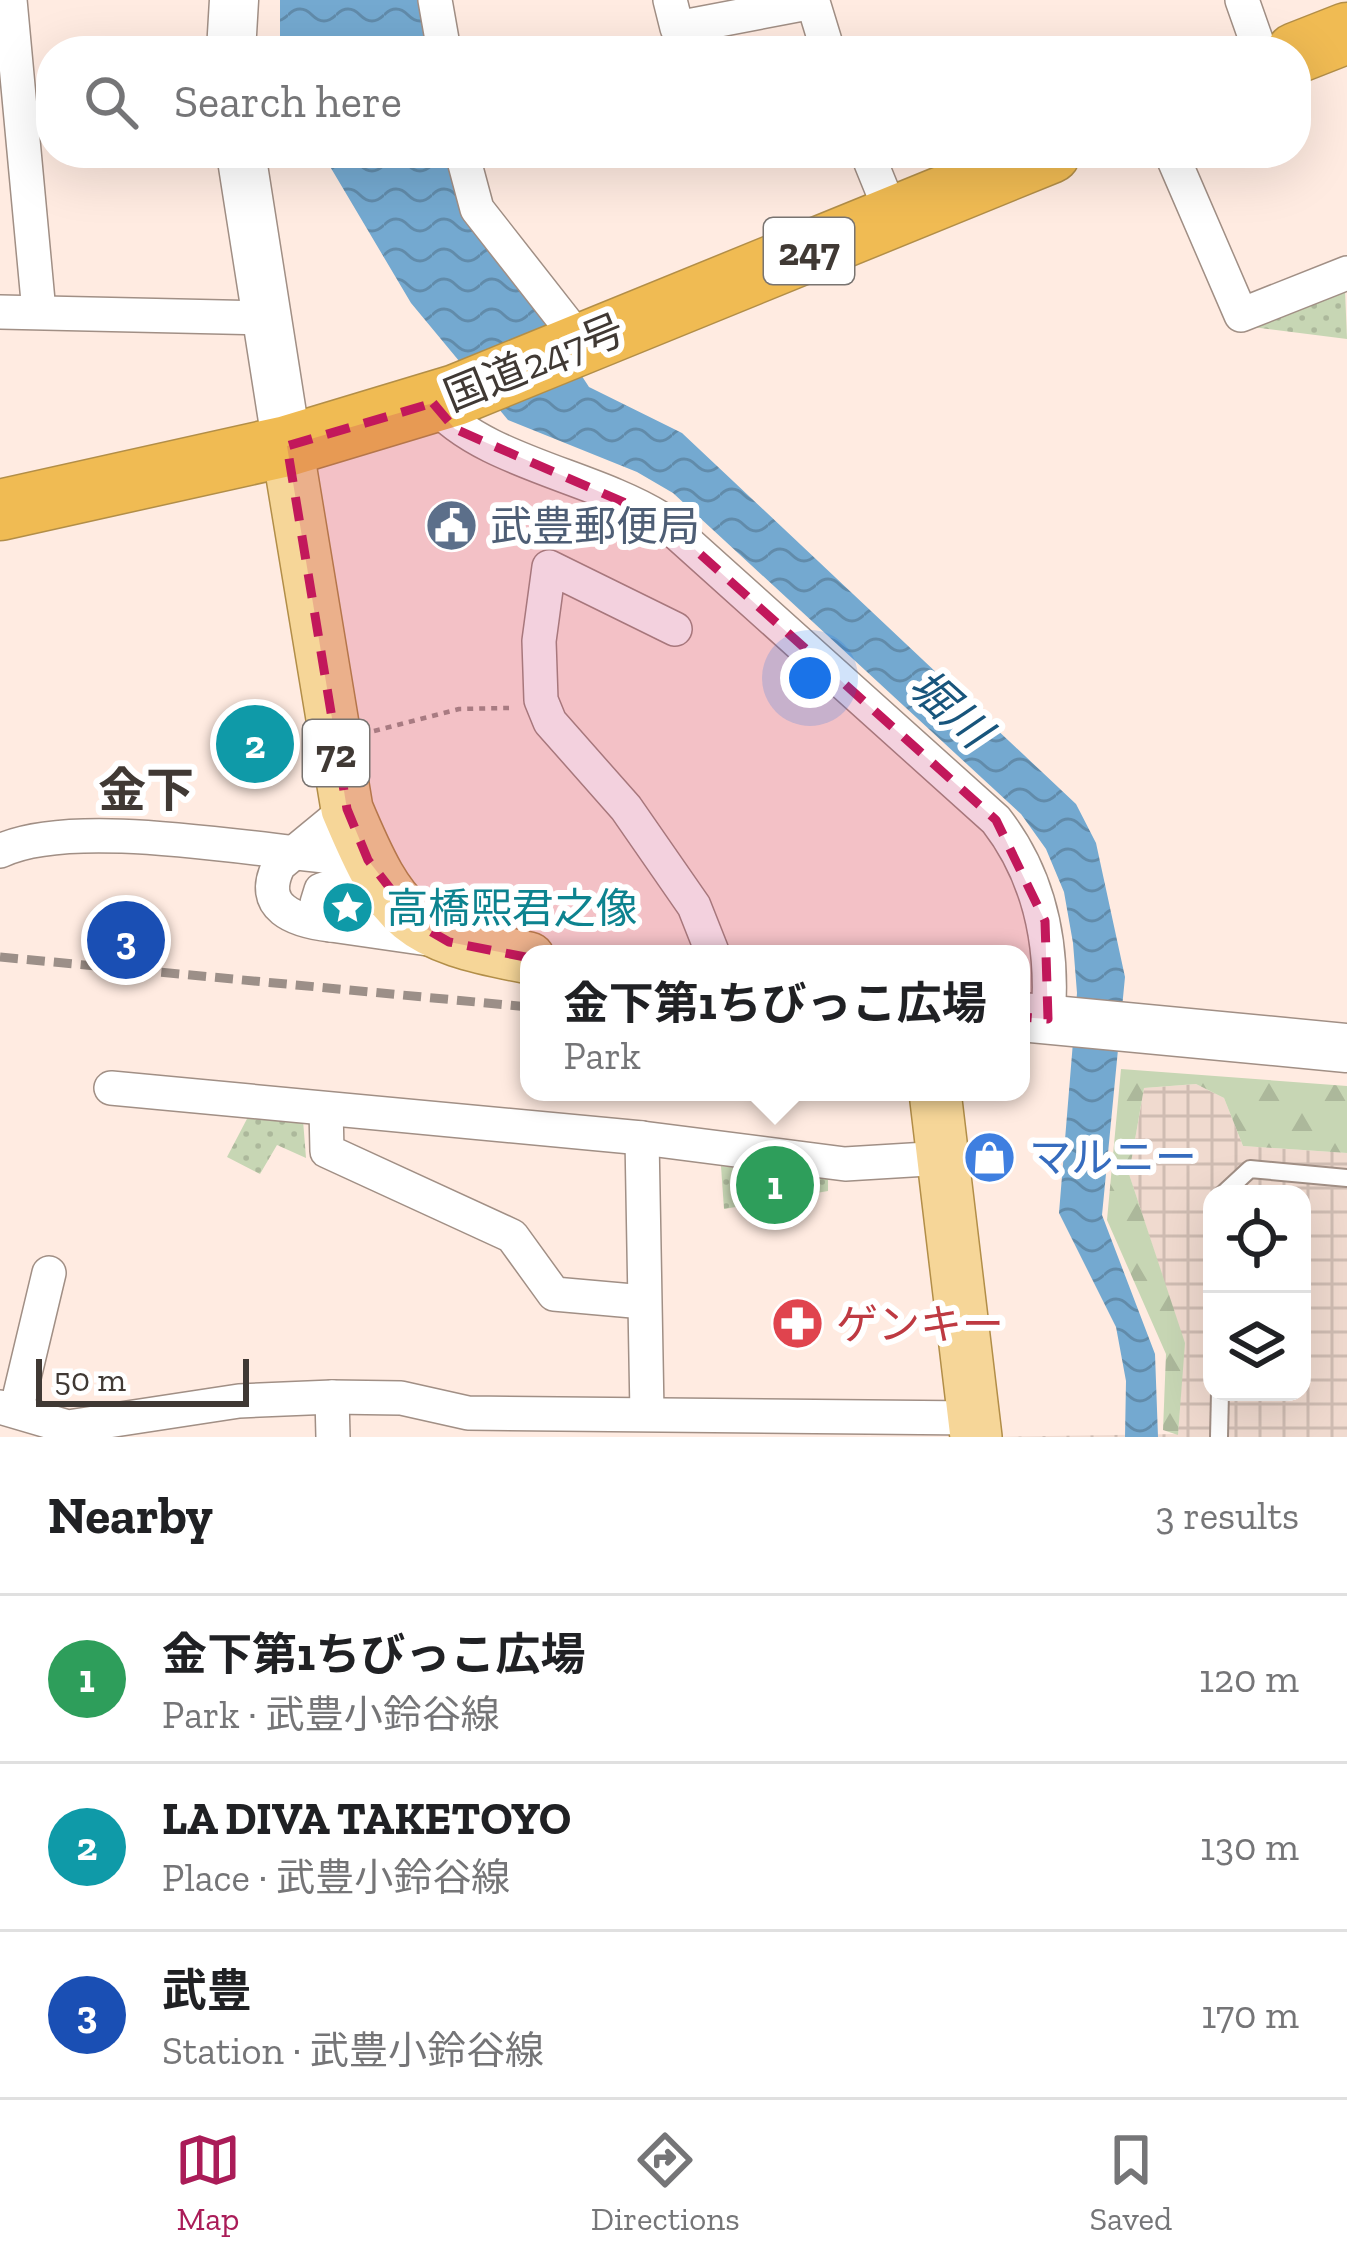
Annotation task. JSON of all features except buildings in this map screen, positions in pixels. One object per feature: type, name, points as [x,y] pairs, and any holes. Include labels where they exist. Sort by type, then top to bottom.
[{"type":"highway","points":[[1311,47],[1347,33]]},
{"type":"highway","name":"国道247号","points":[[0,510],[287,446],[445,399],[1013,168]]},
{"type":"main road","name":"72","points":[[287,446],[347,808],[381,879],[418,924],[449,942],[520,956]]},
{"type":"main road","points":[[936,1101],[975,1427]]},
{"type":"street","points":[[10,0],[39,312]]},
{"type":"street","points":[[232,36],[234,0]]},
{"type":"street","points":[[435,0],[441,36]]},
{"type":"street","points":[[670,0],[677,28],[818,1],[825,36]]},
{"type":"street","points":[[1242,0],[1255,36]]},
{"type":"street","points":[[244,168],[287,446]]},
{"type":"street","points":[[466,168],[477,208],[575,345]]},
{"type":"street","points":[[873,168],[893,217]]},
{"type":"street","points":[[1177,168],[1241,315],[1347,272]]},
{"type":"street","points":[[0,312],[268,318]]},
{"type":"street","points":[[445,399],[455,429],[629,499],[660,518],[996,820],[1017,847],[1045,920],[1034,1018],[1347,1048]]},
{"type":"street","points":[[675,629],[549,567],[538,641],[541,700],[550,722],[626,808],[694,906],[709,945]]},
{"type":"street","points":[[347,808],[273,876],[276,904],[299,922],[449,942]]},
{"type":"street","points":[[0,851],[19,842],[81,833],[291,856],[381,879]]},
{"type":"street","points":[[331,925],[317,903],[321,890],[331,883],[381,879]]},
{"type":"street","points":[[111,1088],[642,1138],[845,1165],[944,1158]]},
{"type":"street","points":[[326,1109],[327,1151],[512,1236],[554,1294],[644,1302]]},
{"type":"street","points":[[642,1138],[647,1413]]},
{"type":"street","points":[[49,1273],[8,1410],[67,1432],[239,1401],[332,1397],[401,1398],[468,1413],[574,1426],[647,1413],[975,1427]]},
{"type":"street","points":[[332,1397],[333,1437]]},
{"type":"lane","points":[[1233,1185],[1250,1169],[1347,1178]]},
{"type":"lane","points":[[1219,1437],[1220,1401]]},
{"type":"path","points":[[362,734],[459,709],[503,705],[550,722]]},
{"type":"highlighted area","points":[[433,403],[455,429],[660,518],[996,820],[1045,921],[1048,1019],[718,995],[449,942],[418,924],[368,860],[347,809],[287,446]]},
{"type":"shaded area","points":[[1196,1084],[1224,1098],[1243,1146],[1347,1153],[1347,1437],[992,1437],[1178,1434],[1184,1343],[1129,1174],[1144,1088]]},
{"type":"green space","points":[[1345,290],[1347,339],[1252,327]]},
{"type":"green space","points":[[1121,1069],[1347,1086],[1347,1153],[1243,1146],[1224,1098],[1196,1084],[1144,1088],[1129,1174],[1185,1343],[1178,1435],[1163,1430],[1166,1354],[1107,1220]]},
{"type":"green space","points":[[249,1115],[303,1120],[306,1158],[277,1145],[260,1174],[227,1157]]},
{"type":"green space","points":[[721,1166],[828,1179],[828,1191],[724,1209]]},
{"type":"water","points":[[280,0],[419,0],[427,36],[280,36]]},
{"type":"water","name":"堀川","points":[[331,168],[458,168],[465,197],[589,387],[682,433],[1076,804],[1096,843],[1125,977],[1102,1215],[1155,1354],[1158,1437],[1125,1437],[1126,1381],[1116,1327],[1059,1213],[1077,993],[1064,892],[1046,849],[1021,814],[673,493],[637,472],[508,420],[411,303]]},
{"type":"railway","points":[[0,957],[520,1006]]},
{"type":"place","name":"武豊郵便局","points":[[451,526]]},
{"type":"place","name":"LA DIVA TAKETOYO","points":[[255,744]]},
{"type":"place","name":"高橋煕君之像","points":[[347,908]]},
{"type":"place","name":"武豊","points":[[126,940]]},
{"type":"place","name":"マルニー","points":[[990,1157]]},
{"type":"place","name":"金下第1ちびっこ広場","points":[[775,1185]]},
{"type":"place","name":"ゲンキー","points":[[797,1324]]},
{"type":"district","name":"金下","points":[[146,790]]}]
